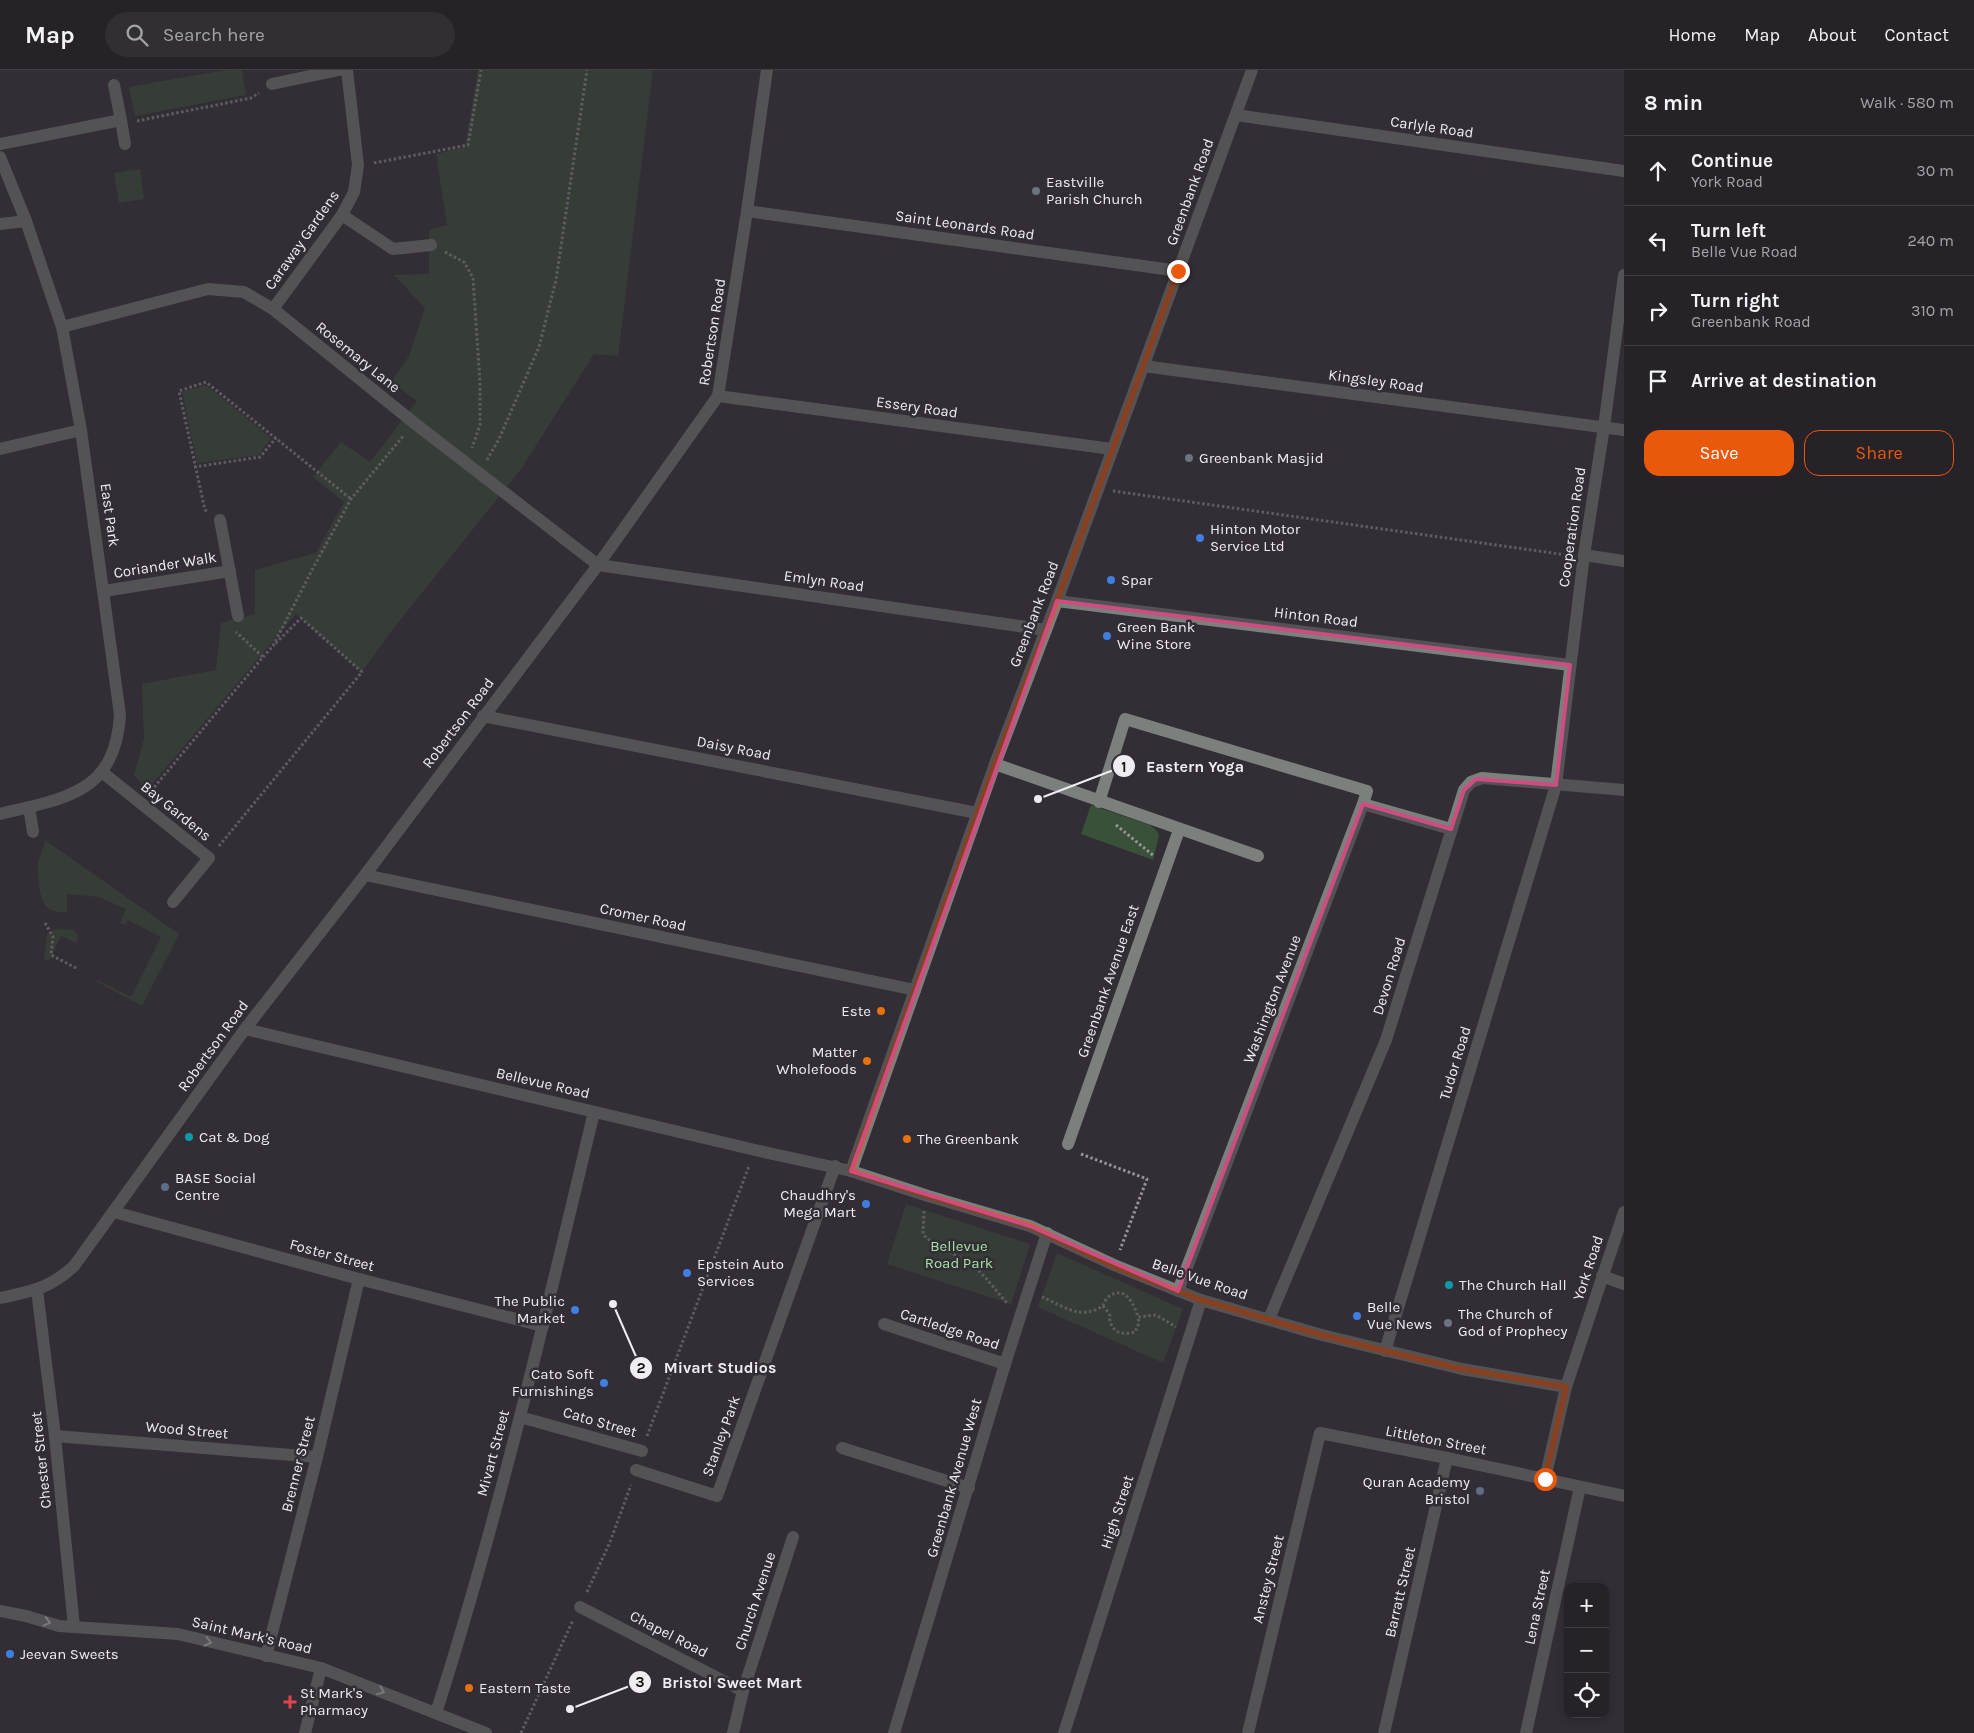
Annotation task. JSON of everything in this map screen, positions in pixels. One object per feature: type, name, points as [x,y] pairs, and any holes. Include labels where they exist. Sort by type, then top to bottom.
[{"type":"street","points":[[272,84],[339,70]]},
{"type":"street","name":"Caraway Gardens","points":[[274,309],[342,215],[354,192],[358,165],[347,70]]},
{"type":"street","name":"Robertson Road","points":[[0,1298],[37,1290],[58,1279],[74,1266],[245,1029],[365,875],[598,565],[718,396],[748,211],[767,70]]},
{"type":"street","name":"Greenbank Road","points":[[851,1171],[995,764],[1057,601],[1252,70]]},
{"type":"street","points":[[114,85],[125,144]]},
{"type":"street","name":"Carlyle Road","points":[[1236,114],[1624,171]]},
{"type":"street","points":[[0,144],[121,122]]},
{"type":"street","name":"East Park","points":[[0,157],[26,221],[62,327],[81,430],[120,715],[116,744],[102,772],[83,789],[29,807],[0,814]]},
{"type":"street","name":"Saint Leonards Road","points":[[748,211],[1178,271]]},
{"type":"street","points":[[342,215],[393,249],[431,245]]},
{"type":"street","points":[[0,224],[26,221]]},
{"type":"street","name":"Cooperation Road","points":[[1556,785],[1584,556],[1604,427],[1624,275]]},
{"type":"street","name":"Rosemary Lane","points":[[62,327],[208,289],[244,292],[274,309],[461,460],[598,565]]},
{"type":"street","name":"Kingsley Road","points":[[1143,366],[1624,430]]},
{"type":"street","name":"Essery Road","points":[[718,396],[1112,449]]},
{"type":"street","points":[[0,449],[81,430]]},
{"type":"street","name":"Coriander Walk","points":[[220,520],[238,616]]},
{"type":"street","points":[[1584,556],[1624,561]]},
{"type":"street","name":"Emlyn Road","points":[[598,565],[1046,630]]},
{"type":"street","name":"Coriander Walk","points":[[104,592],[230,571]]},
{"type":"street","name":"Hinton Road","points":[[1057,601],[1570,666]]},
{"type":"street","name":"Daisy Road","points":[[484,716],[978,813]]},
{"type":"street","points":[[1099,802],[1126,720],[1367,791],[1362,804],[1451,829]]},
{"type":"street","points":[[995,764],[1179,830],[1258,856]]},
{"type":"street","name":"Bay Gardens","points":[[102,772],[209,858],[173,902]]},
{"type":"street","name":"Devon Road","points":[[1270,1319],[1386,1040],[1464,790],[1476,779],[1482,778],[1624,790]]},
{"type":"street","name":"Tudor Road","points":[[1385,1351],[1556,785]]},
{"type":"street","name":"Washington Avenue","points":[[1178,1291],[1362,804]]},
{"type":"street","points":[[29,807],[33,832]]},
{"type":"street","name":"Greenbank Avenue East","points":[[1068,1144],[1179,830]]},
{"type":"street","name":"Cromer Road","points":[[365,875],[914,990]]},
{"type":"street","name":"Bellevue Road","points":[[245,1029],[594,1112],[834,1166]]},
{"type":"street","name":"Mivart Street","points":[[436,1714],[459,1640],[520,1417],[594,1112]]},
{"type":"street","name":"Belle Vue Road","points":[[834,1166],[1030,1226],[1114,1266],[1201,1300],[1318,1334],[1385,1351],[1462,1369],[1566,1387]]},
{"type":"street","name":"Stanley Park","points":[[636,1470],[717,1496],[834,1166]]},
{"type":"street","name":"Foster Street","points":[[114,1212],[359,1279],[543,1326]]},
{"type":"street","name":"York Road","points":[[1545,1479],[1566,1387],[1624,1212]]},
{"type":"street","name":"Greenbank Avenue West","points":[[894,1733],[1005,1364],[1047,1233]]},
{"type":"street","points":[[1602,1276],[1624,1284]]},
{"type":"street","name":"Brenner Street","points":[[266,1656],[317,1458],[359,1279]]},
{"type":"street","name":"Chester Street","points":[[37,1290],[55,1436],[74,1628]]},
{"type":"street","name":"High Street","points":[[1064,1733],[1201,1300]]},
{"type":"street","name":"Cartledge Road","points":[[884,1324],[1005,1364]]},
{"type":"street","name":"Cato Street","points":[[520,1417],[642,1451]]},
{"type":"street","name":"Littleton Street","points":[[1320,1433],[1624,1496]]},
{"type":"street","name":"Anstey Street","points":[[1248,1733],[1320,1433]]},
{"type":"street","name":"Wood Street","points":[[55,1436],[317,1458]]},
{"type":"street","points":[[842,1448],[969,1488]]},
{"type":"street","name":"Barratt Street","points":[[1384,1733],[1447,1458]]},
{"type":"street","name":"Lena Street","points":[[1526,1733],[1580,1487]]},
{"type":"street","name":"Church Avenue","points":[[733,1733],[743,1691],[793,1537]]},
{"type":"street","name":"Chapel Road","points":[[580,1607],[743,1691]]},
{"type":"street","name":"Saint Mark's Road","points":[[0,1611],[74,1628],[178,1634],[322,1668],[436,1714],[458,1728],[486,1733]]},
{"type":"street","points":[[305,1733],[322,1668]]},
{"type":"path","points":[[358,165],[468,144],[481,70]]},
{"type":"path","points":[[479,474],[498,439],[539,347],[556,280],[587,70]]},
{"type":"path","points":[[121,122],[251,98],[272,84]]},
{"type":"path","points":[[431,245],[464,262],[473,278],[480,382],[480,425],[474,446],[461,460]]},
{"type":"path","points":[[220,520],[205,510],[194,467],[179,391],[206,382],[351,499]]},
{"type":"path","points":[[273,646],[312,568],[351,499],[414,422]]},
{"type":"path","points":[[194,467],[260,457],[276,438]]},
{"type":"path","points":[[1098,489],[1584,556]]},
{"type":"path","points":[[140,803],[262,657],[301,618],[362,672],[209,858]]},
{"type":"path","points":[[247,643],[262,657]]},
{"type":"path","points":[[1113,822],[1166,865]]},
{"type":"path","points":[[45,923],[53,937],[50,955],[78,969]]},
{"type":"path","points":[[1068,1144],[1066,1149],[1146,1179],[1114,1266]]},
{"type":"path","points":[[928,1196],[922,1227],[923,1234],[928,1240],[939,1249],[968,1262],[978,1270],[1007,1303],[1023,1308]]},
{"type":"path","points":[[1028,1291],[1078,1312],[1093,1311],[1103,1306],[1109,1296],[1115,1293],[1127,1296],[1133,1302],[1138,1317],[1139,1323],[1135,1332],[1122,1334],[1116,1331],[1111,1325],[1110,1315],[1103,1306]]},
{"type":"path","points":[[1138,1317],[1156,1315],[1190,1334]]},
{"type":"highlighted area","points":[[1057,601],[1570,665],[1556,785],[1476,779],[1464,790],[1451,829],[1363,804],[1178,1291],[1030,1226],[851,1171]]},
{"type":"green space","points":[[225,70],[242,70],[246,95],[135,116],[129,87]]},
{"type":"green space","points":[[478,70],[653,70],[618,356],[594,354],[521,469],[389,634],[362,672],[296,614],[147,790],[134,775],[144,739],[142,684],[216,670],[221,623],[255,614],[255,570],[316,553],[344,502],[313,477],[341,442],[370,462],[417,401],[391,382],[409,356],[425,308],[394,275],[429,274],[429,230],[447,225],[436,154],[465,147]]},
{"type":"green space","points":[[140,169],[144,199],[119,203],[114,173]]},
{"type":"green space","points":[[206,385],[271,438],[259,455],[197,463],[182,392]]},
{"type":"green space","points":[[1091,805],[1150,825],[1156,830],[1159,835],[1153,860],[1081,834]]},
{"type":"green space","points":[[45,840],[179,934],[142,1006],[96,981],[131,997],[161,937],[128,920],[125,925],[120,923],[126,909],[99,897],[67,894],[67,912],[49,909],[41,896],[38,873],[39,860]]},
{"type":"green space","points":[[53,930],[74,930],[78,936],[76,943],[61,936],[49,961],[44,959],[47,934]]},
{"type":"green space","name":"Bellevue Road Park","points":[[906,1204],[1030,1244],[1011,1304],[887,1264]]},
{"type":"green space","points":[[1057,1253],[1183,1309],[1163,1363],[1038,1307]]},
{"type":"place","name":"Eastville Parish Church","points":[[1036,191]]},
{"type":"place","name":"Greenbank Masjid","points":[[1189,458]]},
{"type":"place","name":"Hinton Motor Service Ltd","points":[[1200,538]]},
{"type":"place","name":"Spar","points":[[1111,580]]},
{"type":"place","name":"Green Bank Wine Store","points":[[1107,636]]},
{"type":"place","name":"Eastern Yoga","points":[[1038,799]]},
{"type":"place","name":"Este","points":[[881,1011]]},
{"type":"place","name":"Matter Wholefoods","points":[[867,1061]]},
{"type":"place","name":"Cat & Dog","points":[[189,1137]]},
{"type":"place","name":"The Greenbank","points":[[907,1139]]},
{"type":"place","name":"BASE Social Centre","points":[[165,1187]]},
{"type":"place","name":"Chaudhry's Mega Mart","points":[[866,1204]]},
{"type":"place","name":"Epstein Auto Services","points":[[687,1273]]},
{"type":"place","name":"The Church Hall","points":[[1449,1285]]},
{"type":"place","name":"Mivart Studios","points":[[613,1304]]},
{"type":"place","name":"The Public Market","points":[[575,1310]]},
{"type":"place","name":"Belle Vue News","points":[[1357,1316]]},
{"type":"place","name":"The Church of God of Prophecy","points":[[1448,1323]]},
{"type":"place","name":"Cato Soft Furnishings","points":[[604,1383]]},
{"type":"place","name":"Quran Academy Bristol","points":[[1480,1491]]},
{"type":"place","name":"Jeevan Sweets","points":[[10,1654]]},
{"type":"place","name":"Eastern Taste","points":[[469,1688]]},
{"type":"place","name":"St Mark's Pharmacy","points":[[290,1702]]},
{"type":"place","name":"Bristol Sweet Mart","points":[[570,1709]]},
{"type":"route","points":[[1178,271],[995,764],[851,1171],[1030,1226],[1114,1266],[1201,1300],[1318,1334],[1385,1351],[1462,1369],[1566,1387],[1545,1479]]}]
